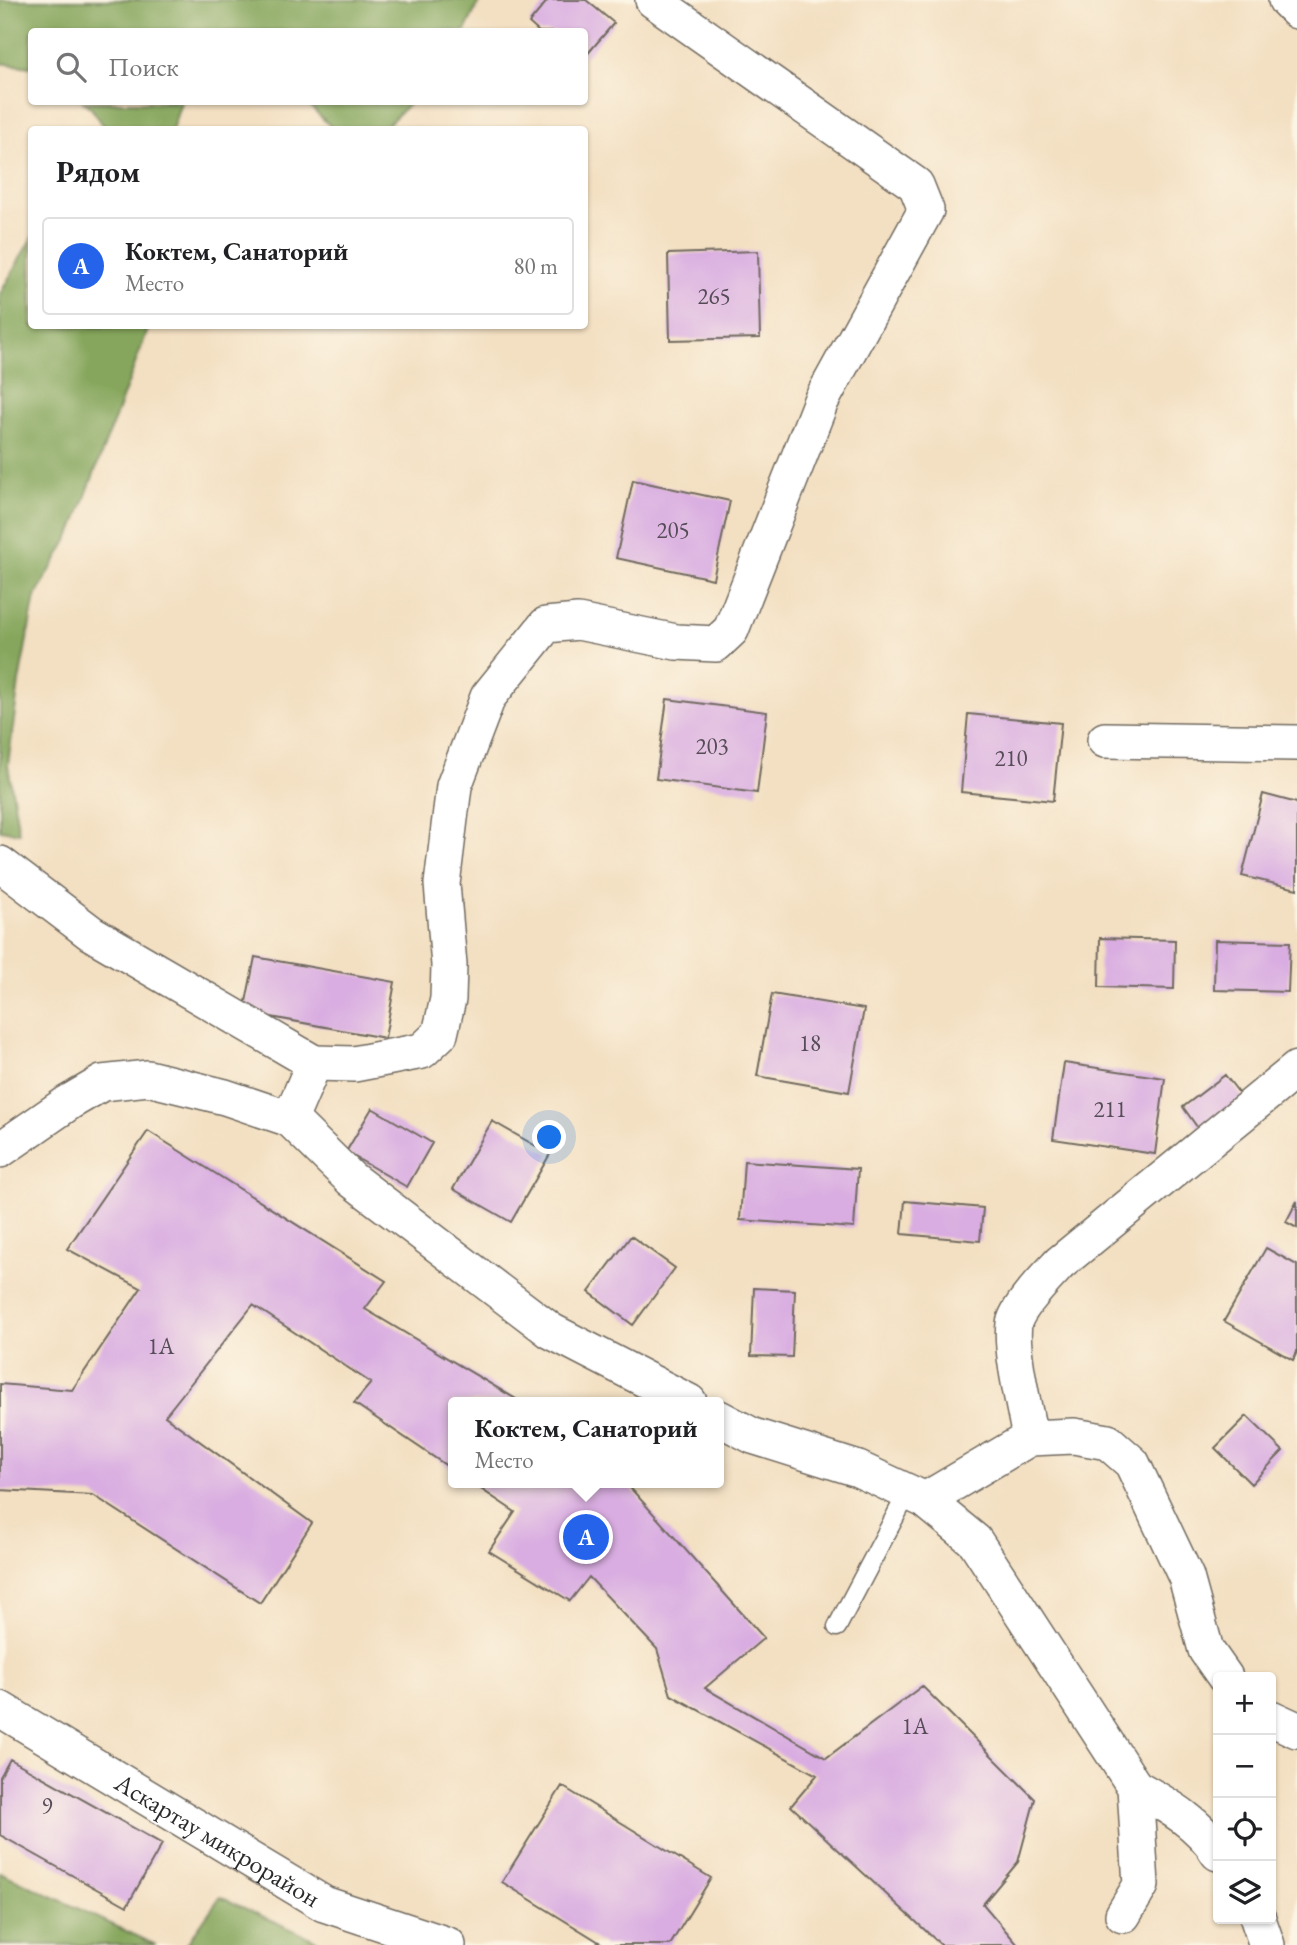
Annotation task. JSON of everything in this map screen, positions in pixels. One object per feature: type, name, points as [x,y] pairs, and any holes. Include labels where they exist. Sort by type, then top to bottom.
[{"type":"street","points":[[0,864],[91,933],[314,1063],[354,1064],[422,1051],[440,1034],[448,999],[449,965],[442,884],[454,786],[488,697],[546,625],[578,622],[676,642],[716,645],[731,630],[821,401],[926,210],[916,185],[653,0]]},
{"type":"street","points":[[1286,0],[1297,11]]},
{"type":"street","points":[[1105,740],[1297,743]]},
{"type":"street","points":[[290,1119],[314,1063]]},
{"type":"street","points":[[1030,1438],[1016,1361],[1014,1322],[1035,1290],[1060,1263],[1297,1069]]},
{"type":"street","points":[[0,1150],[102,1083],[148,1078],[225,1097],[290,1119],[351,1179],[551,1331],[679,1397]]},
{"type":"street","points":[[724,1421],[753,1436],[858,1469],[916,1496],[975,1541],[1135,1787],[1174,1809],[1213,1845]]},
{"type":"street","points":[[916,1496],[1030,1438],[1074,1436],[1108,1442],[1132,1463],[1186,1577],[1206,1650],[1221,1672]]},
{"type":"street","name":"Аскартау микрорайон","points":[[0,1709],[324,1904],[448,1945]]},
{"type":"street","points":[[1276,1720],[1297,1730]]},
{"type":"street","points":[[1123,1915],[1141,1885],[1135,1787]]},
{"type":"street","points":[[1260,1924],[1267,1945]]},
{"type":"lane","points":[[837,1627],[916,1496]]},
{"type":"green space","points":[[0,0],[480,0],[466,28],[28,28],[28,67],[0,63]]},
{"type":"green space","points":[[87,105],[180,105],[173,126],[104,126]]},
{"type":"green space","points":[[309,105],[408,105],[386,126],[330,126]]},
{"type":"green space","points":[[28,244],[28,329],[148,329],[73,530],[35,597],[19,682],[8,765],[19,833],[0,830],[0,294]]},
{"type":"green space","points":[[0,1872],[156,1945],[0,1945]]},
{"type":"green space","points":[[220,1897],[326,1945],[186,1945]]},
{"type":"building","points":[[548,0],[586,0],[614,23],[588,53],[588,28],[535,28],[529,23]]},
{"type":"building","points":[[758,251],[760,338],[670,340],[668,254]]},
{"type":"building","points":[[633,480],[730,501],[713,579],[616,558]]},
{"type":"building","points":[[667,699],[767,712],[757,793],[656,779]]},
{"type":"building","points":[[968,714],[1061,723],[1053,801],[961,792]]},
{"type":"building","points":[[1263,794],[1297,803],[1297,889],[1242,876]]},
{"type":"building","points":[[1100,938],[1175,940],[1174,989],[1099,987]]},
{"type":"building","points":[[1215,940],[1290,942],[1288,992],[1214,990]]},
{"type":"building","points":[[255,957],[395,982],[385,1038],[244,1012]]},
{"type":"building","points":[[772,994],[864,1009],[849,1092],[757,1076]]},
{"type":"building","points":[[1064,1063],[1165,1078],[1155,1154],[1053,1139]]},
{"type":"building","points":[[1225,1075],[1243,1098],[1200,1131],[1183,1107]]},
{"type":"building","points":[[372,1108],[432,1143],[407,1187],[346,1152]]},
{"type":"building","points":[[492,1121],[550,1154],[511,1222],[453,1189]]},
{"type":"building","points":[[148,1131],[386,1281],[365,1309],[513,1397],[448,1397],[448,1467],[354,1403],[371,1383],[253,1305],[165,1416],[312,1523],[260,1603],[93,1495],[0,1490],[0,1384],[72,1390],[141,1288],[67,1249]]},
{"type":"building","points":[[744,1161],[858,1169],[854,1228],[740,1220]]},
{"type":"building","points":[[905,1201],[983,1208],[980,1241],[902,1234]]},
{"type":"building","points":[[1297,1201],[1297,1228],[1286,1222]]},
{"type":"building","points":[[631,1236],[675,1268],[633,1325],[589,1292]]},
{"type":"building","points":[[1266,1248],[1297,1265],[1297,1352],[1293,1360],[1224,1321]]},
{"type":"building","points":[[754,1288],[795,1290],[792,1357],[751,1356]]},
{"type":"building","points":[[1247,1416],[1283,1451],[1251,1484],[1215,1448]]},
{"type":"building","points":[[479,1488],[630,1488],[764,1638],[705,1688],[826,1758],[922,1686],[1035,1799],[1018,1862],[983,1904],[1018,1945],[941,1945],[791,1806],[817,1775],[671,1695],[657,1649],[589,1577],[570,1601],[489,1551],[515,1512]]},
{"type":"building","points":[[10,1759],[162,1844],[127,1906],[0,1835],[0,1777]]},
{"type":"building","points":[[562,1786],[711,1878],[670,1945],[604,1945],[502,1882]]},
{"type":"place","name":"Коктем, Санаторий","points":[[586,1537]]}]
